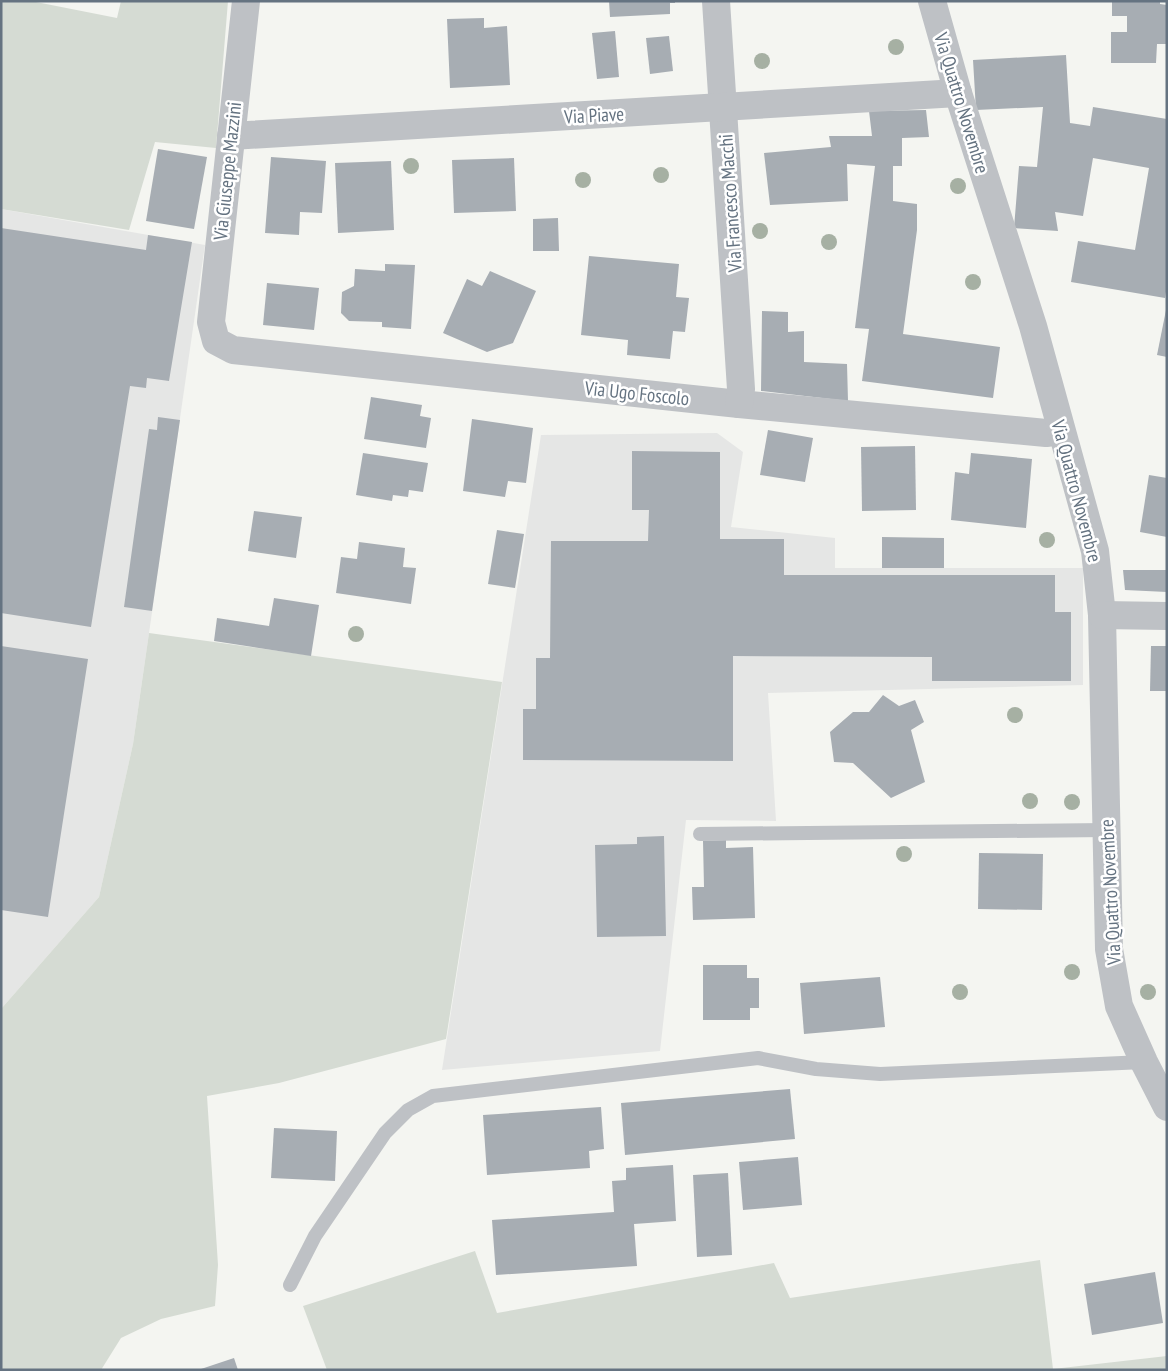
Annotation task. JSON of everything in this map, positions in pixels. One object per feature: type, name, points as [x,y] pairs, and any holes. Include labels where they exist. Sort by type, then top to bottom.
[{"type":"street","name":"Via Giuseppe Mazzini","points":[[216,341],[211,322],[246,1]]},
{"type":"street","name":"Via Francesco Macchi","points":[[716,1],[741,389],[739,404]]},
{"type":"street","name":"Via Quattro Novembre","points":[[932,1],[958,93],[1034,326],[1061,431],[1088,517],[1095,551],[1102,615],[1109,949],[1119,1006],[1167,1107]]},
{"type":"street","name":"Via Piave","points":[[231,136],[958,93]]},
{"type":"street","name":"Via Ugo Foscolo","points":[[216,341],[233,350],[739,404],[1046,433],[1061,431]]},
{"type":"street","points":[[1102,615],[1167,616]]},
{"type":"lane","points":[[700,834],[1106,830]]},
{"type":"lane","points":[[290,1285],[315,1236],[386,1133],[408,1110],[433,1096],[758,1058],[816,1069],[880,1074],[1144,1062]]},
{"type":"shaded area","points":[[1,1],[31,1],[117,18],[121,1],[228,1],[216,148],[155,142],[129,230],[1,209]]},
{"type":"shaded area","points":[[1,209],[205,245],[133,744],[99,897],[1,1009]]},
{"type":"shaded area","points":[[717,433],[743,452],[731,527],[835,538],[835,568],[1083,568],[1083,685],[768,693],[776,821],[686,820],[660,1051],[442,1070],[541,435]]},
{"type":"shaded area","points":[[149,633],[502,682],[446,1039],[279,1083],[207,1096],[218,1265],[215,1306],[161,1319],[121,1338],[101,1370],[1,1370],[1,1009],[99,897],[133,744]]},
{"type":"shaded area","points":[[475,1251],[497,1313],[774,1263],[790,1298],[1040,1260],[1053,1369],[1167,1356],[1167,1370],[327,1370],[303,1306]]},
{"type":"building","points":[[609,1],[675,1],[675,3],[670,3],[670,14],[610,17]]},
{"type":"building","points":[[1112,1],[1160,1],[1160,4],[1167,5],[1167,44],[1157,44],[1156,63],[1111,63],[1111,32],[1127,32],[1127,16],[1112,16]]},
{"type":"building","points":[[484,18],[484,28],[507,26],[510,85],[450,88],[447,19]]},
{"type":"building","points":[[615,31],[619,77],[597,79],[592,33]]},
{"type":"building","points":[[669,36],[673,71],[650,74],[646,38]]},
{"type":"building","points":[[1066,55],[1070,123],[1090,126],[1093,107],[1167,119],[1167,285],[1165,298],[1071,282],[1078,241],[1135,250],[1149,168],[1093,158],[1083,216],[1055,212],[1058,231],[1014,228],[1019,166],[1037,167],[1043,107],[976,110],[973,60]]},
{"type":"building","points":[[926,110],[929,137],[902,138],[902,166],[893,166],[893,201],[917,204],[917,230],[903,334],[1000,347],[993,398],[862,381],[869,329],[855,328],[875,166],[847,164],[848,201],[770,205],[764,153],[831,147],[829,136],[872,136],[869,111]]},
{"type":"building","points":[[158,149],[207,157],[194,229],[146,221]]},
{"type":"building","points":[[271,157],[326,161],[322,213],[300,212],[299,235],[265,233]]},
{"type":"building","points":[[514,158],[516,211],[454,213],[452,160]]},
{"type":"building","points":[[391,161],[394,230],[338,233],[335,163]]},
{"type":"building","points":[[558,218],[559,251],[533,251],[533,219]]},
{"type":"building","points":[[1,228],[146,250],[148,235],[192,242],[169,381],[147,378],[146,388],[130,386],[91,627],[1,613]]},
{"type":"building","points":[[589,256],[679,264],[676,297],[689,298],[685,332],[673,331],[670,359],[627,355],[628,340],[581,335]]},
{"type":"building","points":[[385,264],[415,265],[411,329],[382,327],[382,322],[349,321],[341,313],[342,292],[354,286],[355,269],[385,271]]},
{"type":"building","points":[[490,271],[536,291],[513,343],[487,352],[443,333],[467,279],[482,286]]},
{"type":"building","points":[[267,283],[319,288],[314,330],[263,325]]},
{"type":"building","points":[[1167,310],[1167,357],[1157,355]]},
{"type":"building","points":[[762,311],[788,312],[788,332],[804,331],[804,362],[847,364],[848,401],[761,391]]},
{"type":"building","points":[[371,397],[422,405],[420,416],[431,418],[426,448],[364,439]]},
{"type":"building","points":[[158,417],[180,420],[152,611],[124,607],[149,429],[157,430]]},
{"type":"building","points":[[472,419],[533,428],[526,483],[508,481],[505,497],[463,491]]},
{"type":"building","points":[[768,430],[813,438],[805,482],[760,475]]},
{"type":"building","points":[[915,446],[916,510],[862,511],[861,447]]},
{"type":"building","points":[[632,451],[720,452],[720,539],[784,539],[784,575],[1055,575],[1055,612],[1071,612],[1071,681],[932,681],[932,657],[733,656],[733,761],[523,760],[523,709],[536,709],[536,658],[550,658],[551,541],[648,541],[649,510],[632,510]]},
{"type":"building","points":[[363,453],[428,463],[423,492],[409,490],[408,497],[393,495],[392,501],[356,495]]},
{"type":"building","points":[[971,453],[1032,459],[1026,528],[951,520],[955,472],[969,474]]},
{"type":"building","points":[[1149,475],[1167,478],[1167,537],[1140,532]]},
{"type":"building","points":[[254,511],[302,517],[296,558],[248,551]]},
{"type":"building","points":[[497,530],[524,534],[515,588],[488,584]]},
{"type":"building","points":[[882,537],[944,538],[944,568],[882,568]]},
{"type":"building","points":[[359,542],[405,548],[403,567],[416,568],[411,604],[336,593],[341,557],[357,559]]},
{"type":"building","points":[[1123,570],[1167,570],[1167,592],[1125,590]]},
{"type":"building","points":[[274,598],[319,605],[311,656],[214,641],[217,618],[269,626]]},
{"type":"building","points":[[1,646],[88,659],[48,917],[1,910]]},
{"type":"building","points":[[1151,646],[1167,646],[1167,691],[1150,691]]},
{"type":"building","points":[[883,695],[899,706],[915,700],[924,722],[911,730],[925,782],[891,798],[853,763],[834,762],[830,732],[853,712],[869,712]]},
{"type":"building","points":[[664,836],[666,936],[597,937],[595,845],[637,844],[637,837]]},
{"type":"building","points":[[726,840],[726,848],[753,847],[755,918],[693,920],[692,887],[704,887],[703,841]]},
{"type":"building","points":[[979,853],[1043,854],[1042,910],[978,909]]},
{"type":"building","points":[[703,965],[747,965],[747,978],[759,978],[759,1008],[750,1008],[750,1020],[703,1020]]},
{"type":"building","points":[[880,977],[885,1027],[804,1034],[800,983]]},
{"type":"building","points":[[790,1089],[795,1139],[625,1155],[621,1103]]},
{"type":"building","points":[[601,1107],[604,1149],[589,1151],[590,1168],[487,1175],[483,1115]]},
{"type":"building","points":[[274,1128],[337,1131],[335,1181],[271,1178]]},
{"type":"building","points":[[798,1157],[802,1205],[743,1210],[739,1162]]},
{"type":"building","points":[[673,1165],[676,1221],[634,1224],[637,1266],[496,1275],[492,1220],[614,1212],[612,1181],[626,1180],[626,1168]]},
{"type":"building","points":[[728,1173],[732,1255],[697,1257],[693,1175]]},
{"type":"building","points":[[1155,1272],[1163,1323],[1092,1335],[1084,1284]]},
{"type":"building","points":[[234,1358],[238,1370],[201,1369]]}]
